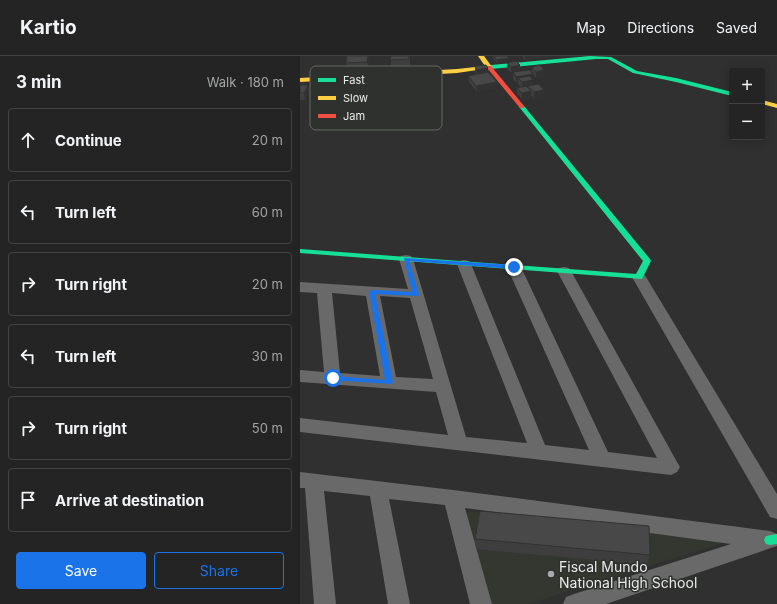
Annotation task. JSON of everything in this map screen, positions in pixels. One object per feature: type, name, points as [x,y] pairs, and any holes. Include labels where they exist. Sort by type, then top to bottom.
[{"type":"street","points":[[481,56],[647,261],[639,277]]},
{"type":"street","points":[[442,72],[596,57],[609,58],[635,72],[676,80],[729,93]]},
{"type":"street","points":[[300,80],[310,79]]},
{"type":"street","points":[[765,103],[777,106]]},
{"type":"street","points":[[300,252],[639,277]]},
{"type":"street","points":[[406,259],[459,443]]},
{"type":"street","points":[[464,264],[539,452]]},
{"type":"street","points":[[514,267],[602,459]]},
{"type":"street","points":[[300,426],[671,467],[564,271]]},
{"type":"street","points":[[639,277],[777,511]]},
{"type":"street","points":[[300,287],[416,294]]},
{"type":"street","points":[[324,289],[333,378]]},
{"type":"street","points":[[372,292],[389,382]]},
{"type":"street","points":[[300,376],[442,386]]},
{"type":"street","points":[[325,604],[307,481],[453,498],[774,540]]},
{"type":"street","points":[[378,489],[400,604]]},
{"type":"street","points":[[453,498],[481,604]]},
{"type":"street","points":[[574,604],[774,540]]},
{"type":"shaded area","name":"Fiscal Mundo National High School","points":[[470,511],[720,539],[720,544],[528,604],[487,604],[462,515]]},
{"type":"building","points":[[347,56],[368,56],[367,62],[346,63]]},
{"type":"building","points":[[391,56],[409,56],[409,59],[390,60]]},
{"type":"building","points":[[493,56],[507,56],[509,58],[497,60]]},
{"type":"building","points":[[516,61],[520,65],[511,67],[507,63]]},
{"type":"building","points":[[486,65],[488,68],[476,70],[475,66]]},
{"type":"building","points":[[540,65],[544,70],[536,72],[532,67]]},
{"type":"building","points":[[530,70],[533,74],[516,77],[513,72]]},
{"type":"building","points":[[488,72],[497,82],[476,86],[468,76]]},
{"type":"building","points":[[530,76],[533,80],[522,82],[518,78]]},
{"type":"building","points":[[538,84],[544,90],[534,92],[528,86]]},
{"type":"building","points":[[300,85],[308,85],[304,93],[300,93]]},
{"type":"building","points":[[526,86],[531,91],[522,93],[517,88]]},
{"type":"building","points":[[480,511],[649,526],[650,555],[475,539]]},
{"type":"traffic: fast","points":[[491,67],[596,57],[609,58],[635,72],[676,80],[729,93]]},
{"type":"traffic: fast","points":[[300,251],[639,277],[647,261],[522,107]]},
{"type":"traffic: fast","points":[[770,540],[777,539]]},
{"type":"traffic: slow","points":[[442,72],[489,67],[481,56]]},
{"type":"traffic: slow","points":[[300,80],[310,79]]},
{"type":"traffic: slow","points":[[765,103],[777,106]]},
{"type":"traffic: jam","points":[[489,67],[522,107]]},
{"type":"place","name":"Fiscal Mundo National High School","points":[[551,574]]},
{"type":"route","points":[[333,378],[389,382],[372,292],[416,294],[406,259],[514,267]]}]
